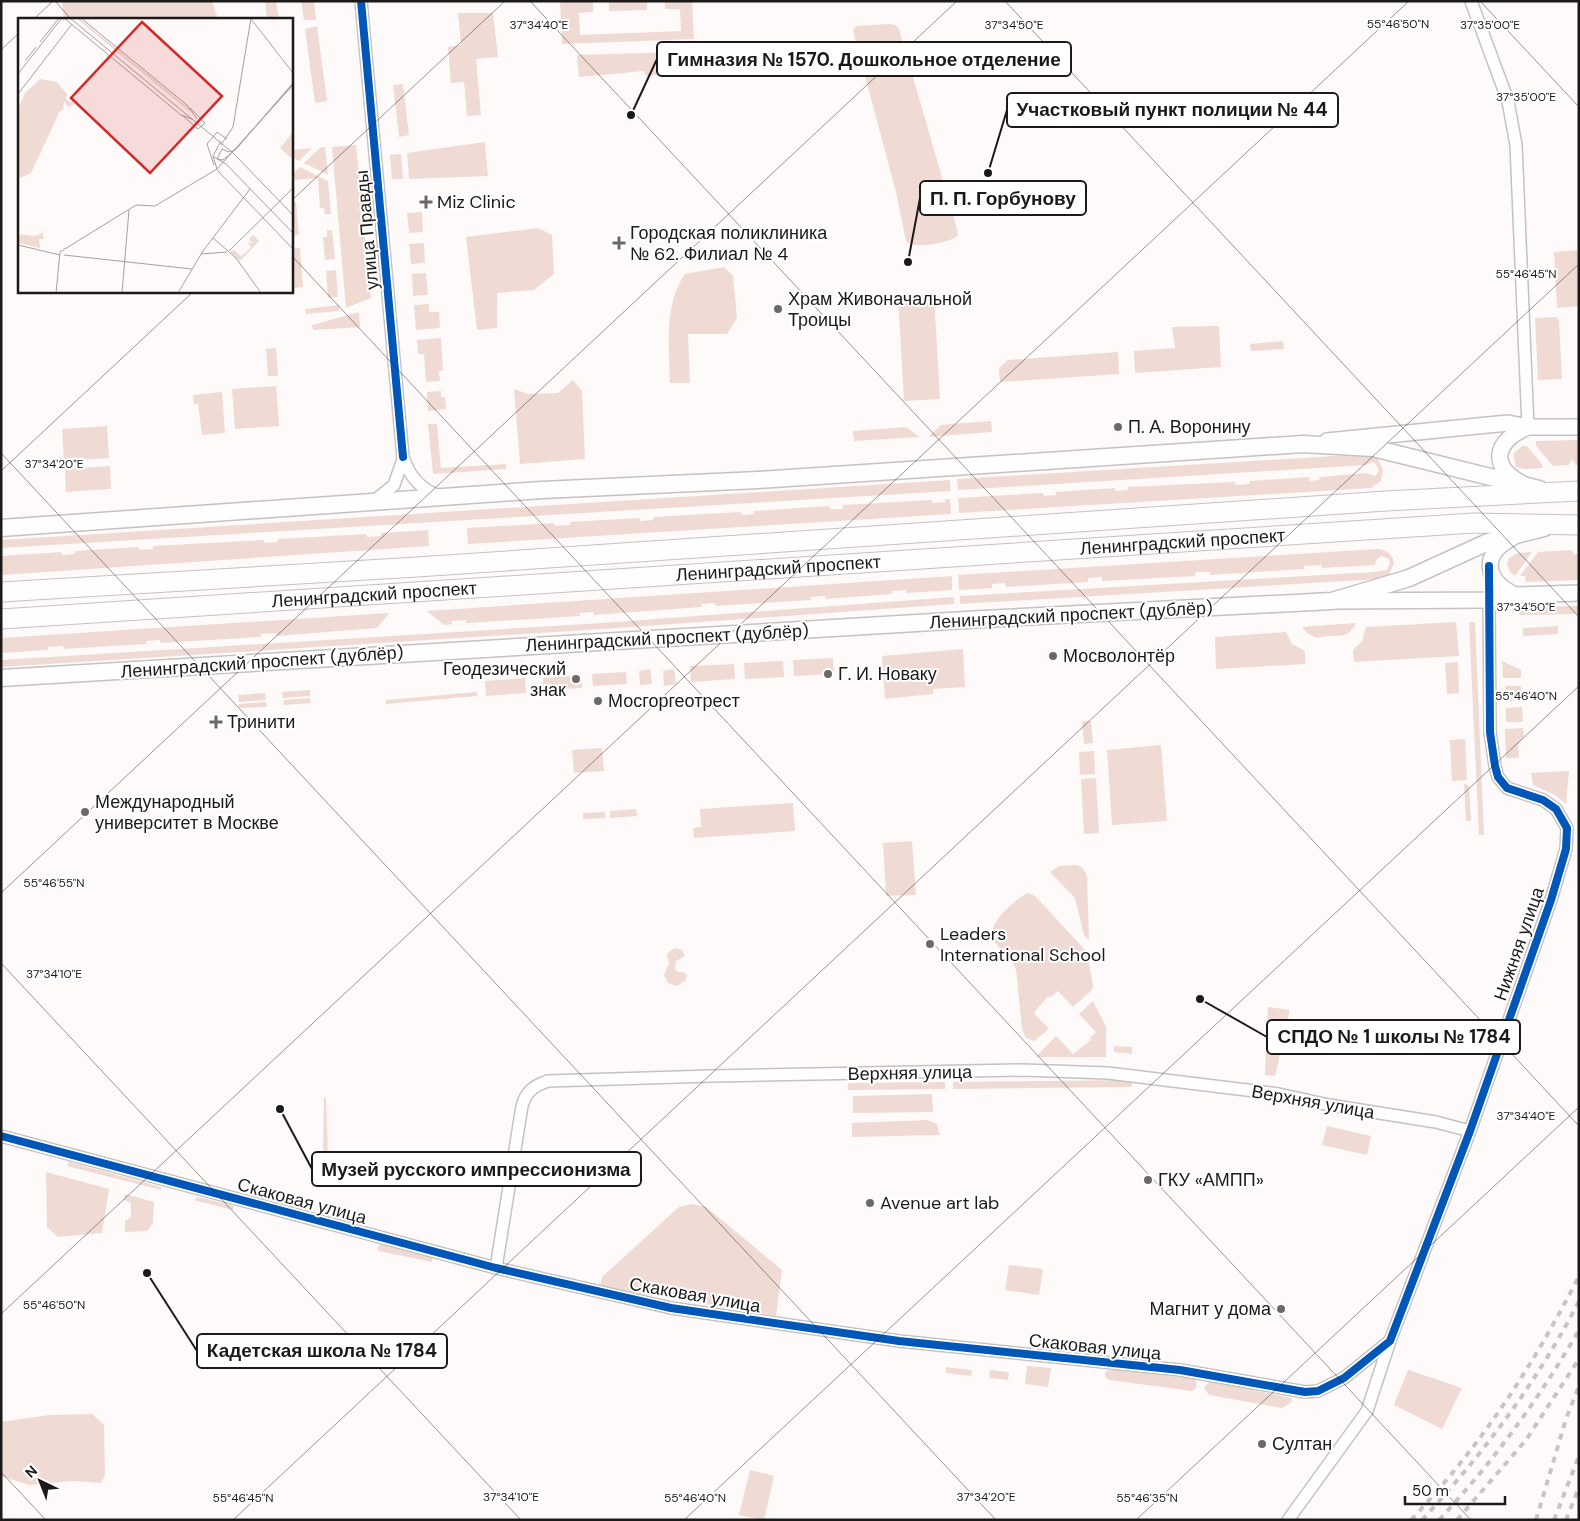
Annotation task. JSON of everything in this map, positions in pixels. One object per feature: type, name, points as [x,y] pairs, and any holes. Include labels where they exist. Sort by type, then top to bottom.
[{"type":"main road","points":[[1,528],[444,497],[758,480],[1303,444],[1373,448],[1545,490]]},
{"type":"main road","name":"Ленинградский проспект","points":[[1,592],[427,566],[1545,490],[1579,491]]},
{"type":"main road","name":"Ленинградский проспект","points":[[1,619],[1474,523],[1579,525]]},
{"type":"main road","name":"Ленинградский проспект (дублёр)","points":[[1,678],[1332,600],[1385,587],[1488,542],[1555,526]]},
{"type":"street","name":"улица Правды","points":[[360,1],[403,457],[406,468],[417,483],[426,490],[444,497]]},
{"type":"street","points":[[1471,1],[1508,101],[1515,138],[1528,427]]},
{"type":"street","points":[[1303,444],[1390,433],[1499,424],[1528,427],[1579,427]]},
{"type":"street","points":[[1528,427],[1512,435],[1504,443],[1501,459],[1508,474],[1545,490]]},
{"type":"street","name":"улица Правды","points":[[373,502],[394,485],[403,457]]},
{"type":"street","points":[[1489,600],[1489,566],[1491,556],[1497,548],[1526,533]]},
{"type":"street","points":[[1489,566],[1499,585],[1514,594]]},
{"type":"street","name":"Ленинградский проспект (дублёр)","points":[[1332,600],[1360,602],[1489,600],[1514,594],[1579,593]]},
{"type":"street","name":"Нижняя улица","points":[[1288,1520],[1367,1411],[1387,1343],[1470,1131],[1551,900],[1566,849],[1568,836],[1563,818],[1556,809],[1543,800],[1506,788],[1496,772],[1490,732],[1489,600]]},
{"type":"street","name":"Верхняя улица","points":[[496,1268],[522,1106],[525,1096],[530,1089],[548,1081],[686,1076],[1023,1070],[1108,1073],[1279,1094],[1329,1105],[1436,1122],[1470,1131]]},
{"type":"street","name":"Скаковая улица","points":[[1,1136],[496,1268],[671,1308],[899,1341],[1180,1370],[1305,1392],[1318,1390],[1344,1378],[1387,1343]]},
{"type":"shaded area","points":[[62,1],[212,1],[218,18],[64,18]]},
{"type":"shaded area","points":[[265,1],[276,1],[279,18],[267,18]]},
{"type":"shaded area","points":[[301,1],[314,1],[316,20],[304,20]]},
{"type":"shaded area","points":[[560,1],[593,1],[593,12],[579,13],[580,35],[681,31],[680,9],[665,9],[665,1],[692,1],[694,39],[562,44]]},
{"type":"shaded area","points":[[609,1],[647,1],[647,10],[609,11]]},
{"type":"shaded area","points":[[458,13],[493,13],[498,57],[476,59],[481,115],[467,116],[464,82],[451,83],[448,47],[461,45]]},
{"type":"shaded area","points":[[895,25],[899,29],[957,229],[958,235],[940,243],[916,245],[906,241],[896,192],[853,31],[856,26]]},
{"type":"shaded area","points":[[317,26],[327,101],[315,103],[305,29]]},
{"type":"shaded area","points":[[678,52],[680,72],[646,76],[644,71],[579,77],[577,55]]},
{"type":"shaded area","points":[[403,84],[409,135],[399,137],[393,85]]},
{"type":"shaded area","points":[[485,142],[488,176],[409,179],[407,153]]},
{"type":"shaded area","points":[[356,145],[371,298],[346,308],[332,147]]},
{"type":"shaded area","points":[[321,147],[325,147],[328,175],[304,163]]},
{"type":"shaded area","points":[[312,148],[299,161],[292,158],[292,150]]},
{"type":"shaded area","points":[[401,154],[403,179],[392,179],[390,155]]},
{"type":"shaded area","points":[[300,167],[328,181],[331,214],[325,214],[324,208],[320,208],[318,178],[294,180],[295,193],[292,193],[292,174]]},
{"type":"shaded area","points":[[292,202],[296,202],[299,235],[292,236]]},
{"type":"shaded area","points":[[422,212],[423,232],[409,233],[407,213]]},
{"type":"shaded area","points":[[538,228],[552,235],[554,274],[534,290],[497,293],[497,328],[477,330],[466,237]]},
{"type":"shaded area","points":[[327,230],[332,230],[335,259],[325,260],[323,237],[327,237]]},
{"type":"shaded area","points":[[424,243],[425,263],[411,264],[409,244]]},
{"type":"shaded area","points":[[292,248],[300,248],[303,287],[292,286]]},
{"type":"shaded area","points":[[1579,250],[1579,306],[1557,308],[1554,252]]},
{"type":"shaded area","points":[[724,267],[733,276],[737,318],[727,334],[688,334],[690,383],[670,383],[669,326],[678,286],[685,274]]},
{"type":"shaded area","points":[[336,270],[338,297],[328,298],[326,271]]},
{"type":"shaded area","points":[[426,273],[428,295],[413,296],[412,274]]},
{"type":"shaded area","points":[[934,295],[940,399],[904,401],[898,297]]},
{"type":"shaded area","points":[[429,304],[429,312],[439,312],[440,328],[416,330],[414,305]]},
{"type":"shaded area","points":[[339,305],[339,311],[306,314],[305,309]]},
{"type":"shaded area","points":[[359,312],[360,327],[313,330],[312,325]]},
{"type":"shaded area","points":[[1556,317],[1559,320],[1562,379],[1538,380],[1535,318]]},
{"type":"shaded area","points":[[1219,326],[1221,367],[1135,373],[1134,351],[1175,348],[1172,327]]},
{"type":"shaded area","points":[[441,338],[443,371],[439,371],[440,381],[426,382],[424,354],[418,354],[417,340]]},
{"type":"shaded area","points":[[1283,341],[1284,349],[1251,351],[1250,344]]},
{"type":"shaded area","points":[[276,348],[278,376],[268,376],[266,349]]},
{"type":"shaded area","points":[[1118,352],[1119,374],[1000,382],[999,368],[1008,360]]},
{"type":"shaded area","points":[[573,380],[582,391],[585,459],[520,464],[514,389],[528,394],[558,393]]},
{"type":"shaded area","points":[[276,386],[279,426],[235,429],[232,389]]},
{"type":"shaded area","points":[[441,391],[441,397],[445,397],[446,409],[428,411],[427,392]]},
{"type":"shaded area","points":[[222,392],[225,433],[202,435],[198,404],[194,404],[193,395]]},
{"type":"shaded area","points":[[991,421],[992,432],[928,437],[941,425]]},
{"type":"shaded area","points":[[428,424],[437,424],[441,468],[506,464],[506,469],[433,474]]},
{"type":"shaded area","points":[[107,426],[109,458],[64,461],[62,429]]},
{"type":"shaded area","points":[[906,427],[920,437],[854,441],[853,431]]},
{"type":"shaded area","points":[[1579,440],[1579,465],[1576,465],[1572,459],[1569,465],[1553,466],[1536,446],[1536,441]]},
{"type":"shaded area","points":[[1522,446],[1527,446],[1542,464],[1542,468],[1524,469],[1516,467],[1513,454]]},
{"type":"shaded area","points":[[1368,454],[1377,457],[1383,470],[1381,481],[1371,488],[959,513],[958,498],[1043,493],[1044,496],[1056,495],[1056,492],[1115,488],[1115,491],[1128,490],[1128,487],[1235,482],[1236,485],[1249,484],[1250,481],[1309,477],[1310,481],[1319,480],[1320,477],[1366,473],[1375,476],[1379,471],[1376,464],[1372,462],[1366,465],[958,490],[957,479]]},
{"type":"shaded area","points":[[110,466],[111,489],[66,492],[65,469]]},
{"type":"shaded area","points":[[950,480],[950,491],[1,548],[1,540]]},
{"type":"shaded area","points":[[945,499],[950,499],[951,514],[468,544],[467,528],[554,523],[555,526],[570,525],[570,522],[640,518],[640,521],[653,520],[654,517],[741,512],[742,515],[754,514],[754,511],[829,506],[830,509],[843,509],[843,505],[932,500],[932,503],[945,502]]},
{"type":"shaded area","points":[[428,530],[429,546],[1,575],[1,556],[61,552],[62,555],[75,554],[75,551],[139,547],[139,550],[153,549],[153,546],[264,540],[264,543],[277,542],[278,539],[366,534],[367,537],[381,536],[381,533]]},
{"type":"shaded area","points":[[1377,549],[1389,553],[1394,564],[1389,574],[1380,579],[960,604],[960,596],[1374,572],[1387,570],[1390,563],[1389,559],[1382,556],[1376,560],[1375,565],[1322,568],[1321,565],[1304,566],[1304,569],[1210,575],[1210,572],[1196,572],[1195,576],[1102,581],[1102,577],[1088,578],[1088,582],[1006,587],[1005,583],[992,584],[992,588],[959,590],[958,575]]},
{"type":"shaded area","points":[[1572,550],[1574,555],[1579,553],[1579,580],[1526,582],[1525,576],[1520,576],[1538,552]]},
{"type":"shaded area","points":[[1532,552],[1515,576],[1510,572],[1507,565],[1509,558],[1518,553]]},
{"type":"shaded area","points":[[952,576],[952,590],[906,593],[906,590],[892,591],[892,594],[825,599],[825,596],[811,597],[811,600],[716,606],[715,603],[702,604],[701,607],[594,615],[593,612],[580,613],[580,616],[466,623],[466,620],[452,621],[452,624],[444,625],[427,611]]},
{"type":"shaded area","points":[[954,597],[954,604],[603,629],[1,667],[1,660],[602,623]]},
{"type":"shaded area","points":[[1579,606],[1579,614],[1519,615],[1519,607]]},
{"type":"shaded area","points":[[389,613],[377,628],[276,636],[276,633],[261,634],[261,637],[160,643],[160,640],[146,641],[146,644],[64,649],[63,646],[48,647],[48,650],[1,653],[1,638]]},
{"type":"shaded area","points":[[1456,622],[1459,656],[1354,662],[1353,650],[1362,641],[1366,627]]},
{"type":"shaded area","points":[[1469,622],[1475,622],[1484,835],[1479,835]]},
{"type":"shaded area","points":[[1356,623],[1344,635],[1317,638],[1307,633],[1302,627]]},
{"type":"shaded area","points":[[1558,626],[1558,634],[1523,636],[1523,628]]},
{"type":"shaded area","points":[[1286,632],[1292,644],[1305,651],[1305,664],[1216,669],[1215,637]]},
{"type":"shaded area","points":[[963,649],[965,687],[933,689],[933,694],[885,699],[882,656]]},
{"type":"shaded area","points":[[833,658],[834,674],[794,676],[793,660]]},
{"type":"shaded area","points":[[783,661],[784,677],[745,679],[744,663]]},
{"type":"shaded area","points":[[1502,661],[1521,670],[1521,678],[1503,678]]},
{"type":"shaded area","points":[[1458,662],[1459,693],[1447,694],[1445,663]]},
{"type":"shaded area","points":[[734,664],[735,679],[691,682],[690,666]]},
{"type":"shaded area","points":[[650,669],[652,684],[640,685],[639,671]]},
{"type":"shaded area","points":[[674,669],[676,684],[664,686],[663,671]]},
{"type":"shaded area","points":[[626,672],[627,684],[593,686],[592,674]]},
{"type":"shaded area","points":[[581,675],[582,688],[543,690],[543,678]]},
{"type":"shaded area","points":[[525,678],[526,693],[486,696],[485,681]]},
{"type":"shaded area","points":[[1505,686],[1521,686],[1522,700],[1505,701]]},
{"type":"shaded area","points":[[310,690],[310,696],[283,698],[282,692]]},
{"type":"shaded area","points":[[477,692],[477,696],[386,704],[386,700]]},
{"type":"shaded area","points":[[265,693],[266,700],[239,702],[238,695]]},
{"type":"shaded area","points":[[310,698],[311,703],[284,705],[283,700]]},
{"type":"shaded area","points":[[266,702],[267,707],[239,708],[239,704]]},
{"type":"shaded area","points":[[1522,707],[1523,722],[1506,722],[1506,708]]},
{"type":"shaded area","points":[[1082,721],[1091,721],[1093,743],[1084,744]]},
{"type":"shaded area","points":[[1523,728],[1524,736],[1518,743],[1519,758],[1506,758],[1505,729]]},
{"type":"shaded area","points":[[1465,739],[1467,780],[1452,781],[1450,740]]},
{"type":"shaded area","points":[[1161,745],[1167,821],[1112,825],[1107,750]]},
{"type":"shaded area","points":[[602,748],[604,771],[574,773],[572,750]]},
{"type":"shaded area","points":[[1094,751],[1095,774],[1080,775],[1079,752]]},
{"type":"shaded area","points":[[1569,771],[1566,804],[1555,795],[1533,785],[1531,773]]},
{"type":"shaded area","points":[[1096,778],[1099,833],[1084,834],[1081,779]]},
{"type":"shaded area","points":[[1464,783],[1469,786],[1471,821],[1466,821]]},
{"type":"shaded area","points":[[793,803],[795,831],[694,838],[693,828],[701,827],[700,809]]},
{"type":"shaded area","points":[[636,809],[637,816],[610,818],[610,811]]},
{"type":"shaded area","points":[[605,812],[605,818],[583,819],[583,813]]},
{"type":"shaded area","points":[[912,841],[916,895],[886,896],[883,843]]},
{"type":"shaded area","points":[[1076,865],[1083,868],[1087,876],[1089,940],[1084,935],[1075,898],[1050,872],[1059,866]]},
{"type":"shaded area","points":[[1028,893],[1035,896],[1087,952],[1093,985],[1092,990],[1073,1007],[1058,991],[1050,998],[1048,996],[1034,1013],[1049,1029],[1034,1041],[1026,1038],[1022,1029],[1016,969],[994,941],[992,935],[993,928],[1002,913]]},
{"type":"shaded area","points":[[674,948],[682,950],[685,956],[676,961],[675,969],[687,975],[685,981],[677,986],[668,983],[664,975],[669,964],[667,954]]},
{"type":"shaded area","points":[[1093,1001],[1106,1027],[1106,1057],[1036,1057],[1056,1036],[1073,1054],[1091,1040],[1090,1038],[1096,1032],[1079,1014]]},
{"type":"shaded area","points":[[1268,1007],[1290,1010],[1275,1076],[1265,1075]]},
{"type":"shaded area","points":[[1114,1046],[1132,1047],[1132,1054],[1114,1052]]},
{"type":"shaded area","points":[[1130,1080],[1133,1082],[1131,1087],[953,1089],[953,1082]]},
{"type":"shaded area","points":[[945,1082],[945,1089],[848,1090],[848,1083]]},
{"type":"shaded area","points":[[932,1094],[933,1112],[853,1113],[853,1096]]},
{"type":"shaded area","points":[[326,1097],[328,1158],[323,1159],[324,1098]]},
{"type":"shaded area","points":[[928,1120],[937,1124],[940,1135],[852,1137],[852,1123]]},
{"type":"shaded area","points":[[1327,1126],[1371,1136],[1367,1155],[1322,1145]]},
{"type":"shaded area","points":[[69,1162],[161,1187],[161,1190],[67,1166]]},
{"type":"shaded area","points":[[46,1172],[109,1189],[102,1233],[58,1237],[47,1227]]},
{"type":"shaded area","points":[[125,1194],[154,1202],[153,1223],[147,1231],[125,1232],[125,1221],[131,1217],[131,1203],[124,1200]]},
{"type":"shaded area","points":[[198,1197],[234,1206],[233,1210],[194,1200]]},
{"type":"shaded area","points":[[691,1204],[706,1207],[782,1270],[776,1316],[600,1287],[602,1277],[679,1207]]},
{"type":"shaded area","points":[[380,1244],[432,1258],[432,1262],[379,1251],[377,1249]]},
{"type":"shaded area","points":[[1009,1265],[1043,1269],[1039,1295],[1005,1290]]},
{"type":"shaded area","points":[[1027,1366],[1051,1368],[1048,1387],[1025,1384]]},
{"type":"shaded area","points":[[946,1367],[972,1370],[971,1376],[946,1373]]},
{"type":"shaded area","points":[[1112,1369],[1194,1379],[1197,1382],[1196,1388],[1192,1391],[1109,1380],[1105,1377],[1105,1372]]},
{"type":"shaded area","points":[[990,1370],[1009,1372],[1008,1380],[989,1378]]},
{"type":"shaded area","points":[[1408,1370],[1462,1388],[1442,1429],[1394,1405]]},
{"type":"shaded area","points":[[1210,1381],[1291,1398],[1292,1402],[1282,1408],[1209,1395],[1204,1388]]},
{"type":"shaded area","points":[[92,1414],[104,1425],[105,1475],[101,1483],[73,1481],[29,1485],[1,1476],[1,1422],[49,1415]]},
{"type":"shaded area","points":[[750,1470],[774,1476],[764,1520],[739,1515]]},
{"type":"railway","points":[[1411,1520],[1461,1463],[1504,1404],[1543,1342],[1579,1276]]},
{"type":"railway","points":[[1422,1520],[1445,1495],[1508,1416],[1546,1360],[1579,1301]]},
{"type":"railway","points":[[1439,1520],[1478,1476],[1514,1429],[1548,1381],[1579,1330]]},
{"type":"railway","points":[[1457,1520],[1526,1440],[1579,1359]]},
{"type":"railway","points":[[1536,1520],[1566,1419],[1579,1386]]},
{"type":"railway","points":[[1554,1520],[1579,1456]]},
{"type":"railway","points":[[1566,1520],[1579,1487]]},
{"type":"cycle path","points":[[361,1],[403,457]]},
{"type":"cycle path","points":[[1,1136],[496,1268],[671,1308],[899,1341],[1180,1370],[1305,1392],[1318,1391],[1344,1378],[1390,1341],[1470,1131],[1551,900],[1566,849],[1567,828],[1556,809],[1543,800],[1507,788],[1498,777],[1495,766],[1490,732],[1489,566]]},
{"type":"place","name":"Гимназия № 1570. Дошкольное отделение","points":[[631,115]]},
{"type":"place","name":"Участковый пункт полиции № 44","points":[[988,173]]},
{"type":"place","name":"Miz Clinic","points":[[426,202]]},
{"type":"place","name":"Городская поликлиника № 62. Филиал № 4","points":[[619,243]]},
{"type":"place","name":"П. П. Горбунову","points":[[908,262]]},
{"type":"place","name":"Храм Живоначальной Троицы","points":[[778,309]]},
{"type":"place","name":"П. А. Воронину","points":[[1118,427]]},
{"type":"place","name":"Мосволонтёр","points":[[1053,656]]},
{"type":"place","name":"Г. И. Новаку","points":[[828,674]]},
{"type":"place","name":"Геодезический знак","points":[[576,679]]},
{"type":"place","name":"Мосгоргеотрест","points":[[598,701]]},
{"type":"place","name":"Тринити","points":[[216,722]]},
{"type":"place","name":"Международный университет в Москве","points":[[85,812]]},
{"type":"place","name":"Leaders International School","points":[[930,944]]},
{"type":"place","name":"СПДО № 1 школы № 1784","points":[[1200,999]]},
{"type":"place","name":"Музей русского импрессионизма","points":[[280,1109]]},
{"type":"place","name":"ГКУ «АМПП»","points":[[1148,1180]]},
{"type":"place","name":"Avenue art lab","points":[[870,1203]]},
{"type":"place","name":"Кадетская школа № 1784","points":[[147,1273]]},
{"type":"place","name":"Магнит у дома","points":[[1281,1309]]},
{"type":"place","name":"Султан","points":[[1262,1444]]}]
